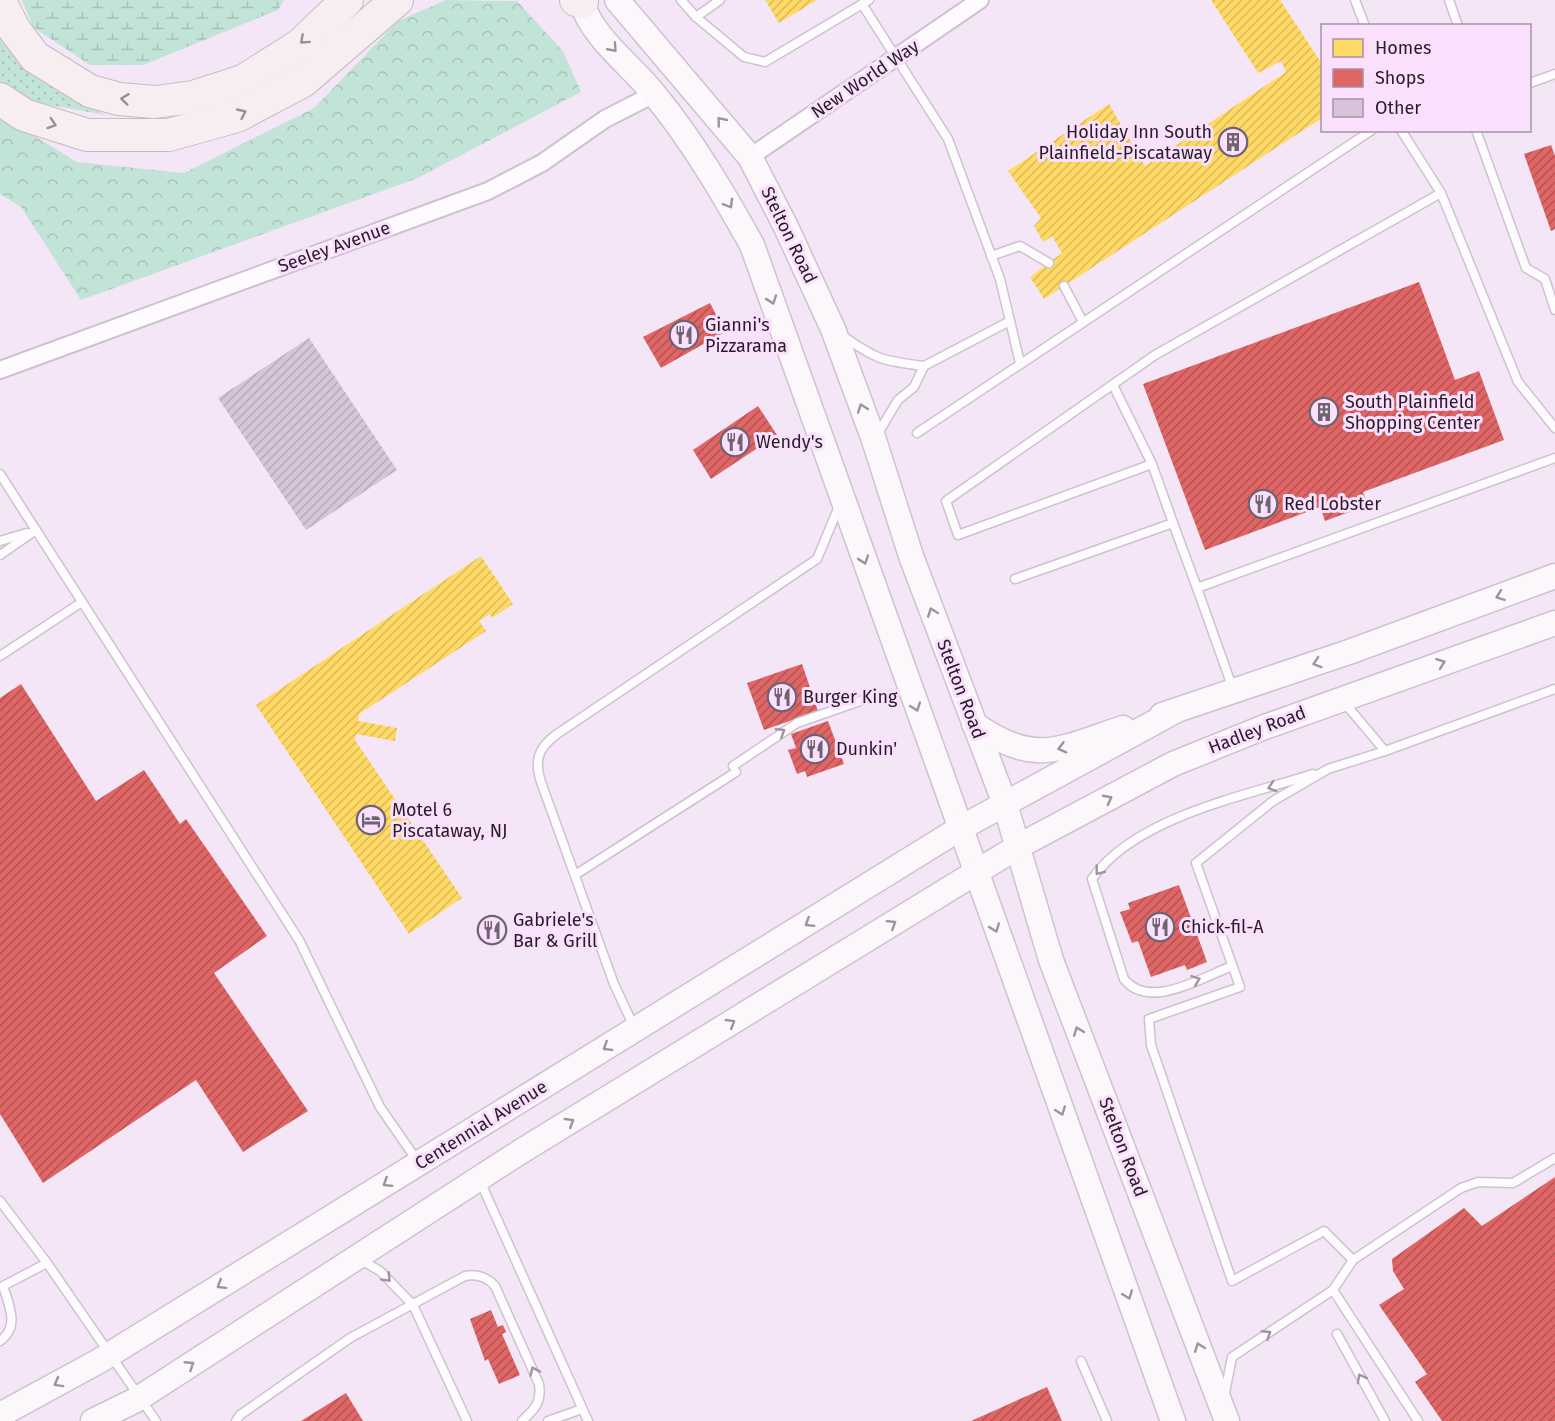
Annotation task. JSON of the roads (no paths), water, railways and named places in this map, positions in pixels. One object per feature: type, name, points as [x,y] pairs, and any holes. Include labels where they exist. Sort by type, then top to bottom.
[{"type":"highway","points":[[0,1],[14,29],[35,57],[90,91],[119,99],[155,102],[193,98],[243,81],[300,45],[343,3]]},
{"type":"highway","points":[[0,99],[24,115],[87,135],[169,135],[237,116],[303,81],[397,1]]},
{"type":"main road","name":"Stelton Road","points":[[617,0],[750,157],[786,227],[833,329],[874,440],[910,556],[1005,804],[1051,960],[1226,1418]]},
{"type":"main road","name":"Stelton Road","points":[[580,1],[587,20],[654,94],[715,179],[752,245],[1168,1419]]},
{"type":"main road","points":[[974,724],[992,737],[1018,749],[1045,752],[1349,652],[1555,576]]},
{"type":"main road","name":"Hadley Road","points":[[975,873],[1019,846],[1173,764],[1341,699],[1555,622]]},
{"type":"main road","points":[[959,829],[1177,710]]},
{"type":"main road","name":"Centennial Avenue","points":[[0,1415],[109,1354],[959,829]]},
{"type":"main road","points":[[93,1421],[141,1396],[479,1179],[975,873]]},
{"type":"street","name":"New World Way","points":[[750,157],[980,0]]},
{"type":"street","name":"Seeley Avenue","points":[[0,370],[488,191],[542,163],[605,119],[654,94]]},
{"type":"lane","points":[[681,0],[696,16],[744,57],[765,62],[866,2],[896,58],[948,139],[991,256],[1020,363]]},
{"type":"lane","points":[[696,16],[720,0]]},
{"type":"lane","points":[[1355,0],[1364,24]]},
{"type":"lane","points":[[1449,0],[1457,24]]},
{"type":"lane","points":[[1531,83],[1555,74]]},
{"type":"lane","points":[[917,433],[1369,132]]},
{"type":"lane","points":[[1402,132],[1441,193],[1518,382],[1555,428]]},
{"type":"lane","points":[[1477,132],[1526,268],[1545,279],[1555,310]]},
{"type":"lane","points":[[1152,464],[958,535],[946,501],[1155,355],[1441,193]]},
{"type":"lane","points":[[991,256],[1020,246],[1049,262]]},
{"type":"lane","points":[[1545,279],[1555,275]]},
{"type":"lane","points":[[1064,286],[1083,322]]},
{"type":"lane","points":[[833,329],[869,355],[888,362],[924,366],[1010,321]]},
{"type":"lane","points":[[874,440],[898,400],[914,387],[924,366]]},
{"type":"lane","points":[[1113,385],[1152,464],[1234,691]]},
{"type":"lane","points":[[1197,588],[1555,458]]},
{"type":"lane","points":[[0,474],[299,940],[380,1107],[419,1164]]},
{"type":"lane","points":[[635,1030],[612,978],[536,766],[543,744],[817,559],[842,498]]},
{"type":"lane","points":[[1015,579],[1173,523]]},
{"type":"lane","points":[[0,541],[36,530]]},
{"type":"lane","points":[[0,555],[36,530]]},
{"type":"lane","points":[[0,656],[82,602]]},
{"type":"lane","points":[[1232,966],[1164,992],[1151,993],[1130,987],[1124,979],[1092,879],[1102,865],[1120,851],[1168,822],[1384,751],[1555,689]]},
{"type":"lane","points":[[1341,699],[1384,751]]},
{"type":"lane","points":[[575,875],[735,769],[797,723],[863,700]]},
{"type":"lane","points":[[1328,769],[1273,801],[1196,862],[1240,987],[1149,1019],[1151,1045],[1232,1281],[1324,1231],[1353,1260]]},
{"type":"lane","points":[[1226,1418],[1225,1383],[1232,1357],[1333,1290],[1353,1260],[1461,1188],[1478,1182],[1514,1183],[1555,1158]]},
{"type":"lane","points":[[479,1179],[588,1421]]},
{"type":"lane","points":[[0,1201],[47,1263],[109,1354],[141,1396],[156,1421]]},
{"type":"lane","points":[[357,1257],[380,1271],[413,1305],[467,1421]]},
{"type":"lane","points":[[0,1341],[6,1336],[13,1322],[3,1286],[47,1263]]},
{"type":"lane","points":[[236,1421],[240,1415],[350,1338],[465,1276],[480,1276],[491,1282],[539,1384],[541,1395],[537,1408],[522,1421]]},
{"type":"lane","points":[[1333,1290],[1418,1421]]},
{"type":"lane","points":[[1337,1334],[1384,1421]]},
{"type":"lane","points":[[1081,1361],[1107,1421]]},
{"type":"lane","points":[[548,1421],[582,1409]]},
{"type":"place","name":"Holiday Inn South Plainfield-Piscataway","points":[[1233,142]]},
{"type":"place","name":"Gianni's Pizzarama","points":[[684,335]]},
{"type":"place","name":"South Plainfield Shopping Center","points":[[1324,412]]},
{"type":"place","name":"Wendy's","points":[[735,442]]},
{"type":"place","name":"Red Lobster","points":[[1263,504]]},
{"type":"place","name":"Burger King","points":[[782,697]]},
{"type":"place","name":"Dunkin'","points":[[815,749]]},
{"type":"place","name":"Motel 6 Piscataway, NJ","points":[[371,820]]},
{"type":"place","name":"Chick-fil-A","points":[[1160,927]]},
{"type":"place","name":"Gabriele's Bar & Grill","points":[[492,930]]}]
